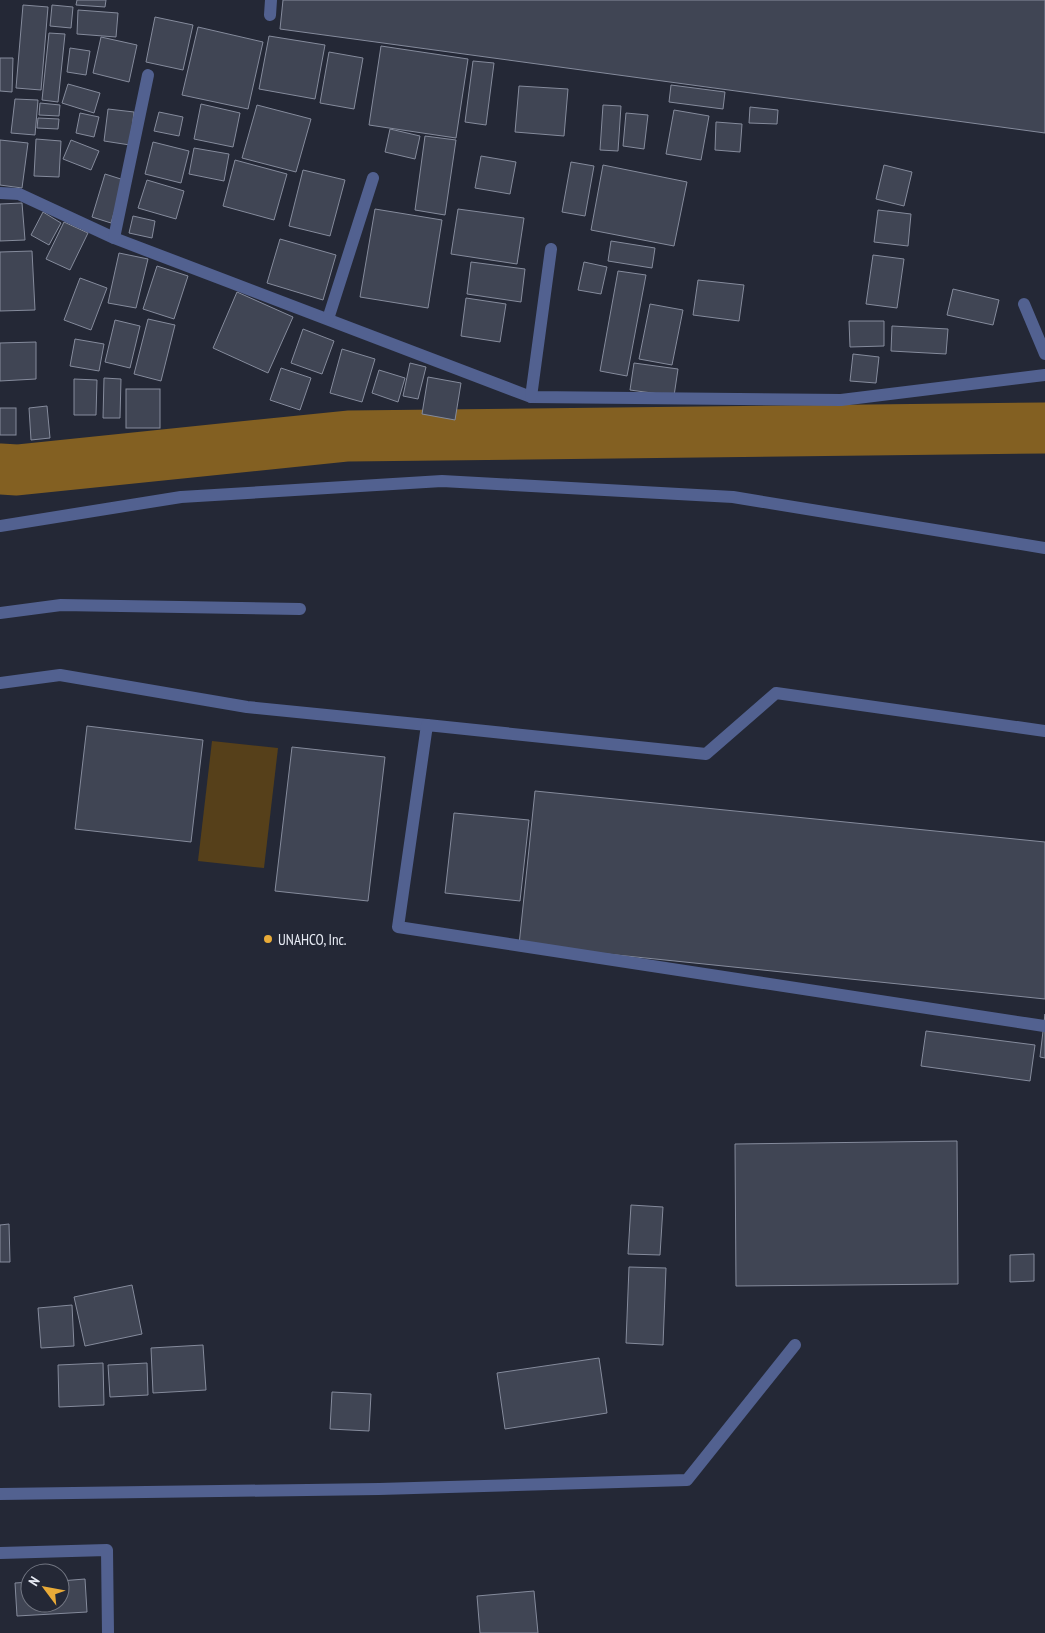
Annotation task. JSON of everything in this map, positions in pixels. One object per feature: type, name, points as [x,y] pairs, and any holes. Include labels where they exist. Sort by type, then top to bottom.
[{"type":"street","points":[[270,15],[272,0]]},
{"type":"street","points":[[114,238],[148,75]]},
{"type":"street","points":[[328,319],[373,178]]},
{"type":"street","points":[[0,193],[19,194],[114,238],[531,397],[841,400],[1045,375]]},
{"type":"street","points":[[531,397],[551,249]]},
{"type":"street","points":[[1024,304],[1045,354]]},
{"type":"street","points":[[0,526],[181,497],[442,482],[732,497],[1045,548]]},
{"type":"street","points":[[0,613],[60,605],[300,609]]},
{"type":"street","points":[[0,683],[60,675],[247,707],[706,754],[776,693],[1045,731]]},
{"type":"street","points":[[427,725],[398,927],[1044,1026]]},
{"type":"street","points":[[0,1494],[369,1489],[687,1480],[795,1345]]},
{"type":"street","points":[[0,1553],[107,1550],[108,1633]]},
{"type":"shaded area","points":[[212,741],[278,748],[264,868],[198,861]]},
{"type":"building","points":[[77,0],[106,0],[105,7],[76,5]]},
{"type":"building","points":[[283,0],[1045,0],[1045,133],[280,29]]},
{"type":"building","points":[[23,5],[48,7],[41,90],[16,88]]},
{"type":"building","points":[[52,5],[73,7],[71,28],[50,26]]},
{"type":"building","points":[[78,10],[118,13],[116,37],[77,34]]},
{"type":"building","points":[[155,17],[193,25],[183,70],[146,62]]},
{"type":"building","points":[[198,27],[263,42],[248,109],[182,95]]},
{"type":"building","points":[[49,33],[65,34],[58,102],[42,100]]},
{"type":"building","points":[[269,36],[325,45],[315,99],[259,89]]},
{"type":"building","points":[[101,37],[137,45],[129,82],[93,73]]},
{"type":"building","points":[[381,46],[468,59],[456,138],[369,125]]},
{"type":"building","points":[[70,48],[90,51],[86,75],[67,72]]},
{"type":"building","points":[[329,52],[363,58],[354,109],[320,103]]},
{"type":"building","points":[[0,58],[13,58],[12,92],[0,91]]},
{"type":"building","points":[[473,61],[494,63],[486,125],[465,122]]},
{"type":"building","points":[[68,84],[100,93],[94,113],[62,103]]},
{"type":"building","points":[[671,85],[725,92],[723,109],[669,102]]},
{"type":"building","points":[[519,86],[568,89],[564,136],[515,132]]},
{"type":"building","points":[[15,99],[38,100],[35,135],[11,133]]},
{"type":"building","points":[[40,103],[60,105],[59,116],[39,115]]},
{"type":"building","points":[[201,104],[240,113],[233,147],[194,139]]},
{"type":"building","points":[[257,105],[311,119],[296,172],[242,158]]},
{"type":"building","points":[[603,105],[621,106],[618,151],[600,150]]},
{"type":"building","points":[[750,107],[778,110],[777,124],[749,123]]},
{"type":"building","points":[[108,109],[134,112],[130,145],[104,141]]},
{"type":"building","points":[[674,110],[709,116],[701,160],[666,154]]},
{"type":"building","points":[[159,112],[183,117],[179,136],[154,131]]},
{"type":"building","points":[[80,113],[99,117],[94,137],[76,133]]},
{"type":"building","points":[[626,113],[648,115],[644,149],[623,146]]},
{"type":"building","points":[[38,118],[59,119],[58,129],[37,128]]},
{"type":"building","points":[[716,122],[742,124],[740,152],[715,150]]},
{"type":"building","points":[[390,129],[420,136],[415,159],[385,152]]},
{"type":"building","points":[[425,136],[456,140],[445,215],[415,210]]},
{"type":"building","points":[[36,139],[61,141],[59,177],[34,176]]},
{"type":"building","points":[[0,140],[28,143],[22,188],[0,185]]},
{"type":"building","points":[[71,140],[99,151],[91,170],[63,159]]},
{"type":"building","points":[[153,142],[189,151],[181,183],[145,174]]},
{"type":"building","points":[[194,148],[229,154],[224,181],[189,174]]},
{"type":"building","points":[[481,156],[516,162],[510,194],[475,188]]},
{"type":"building","points":[[235,160],[287,174],[274,220],[223,206]]},
{"type":"building","points":[[571,162],[594,166],[585,216],[562,212]]},
{"type":"building","points":[[603,165],[687,182],[674,246],[591,230]]},
{"type":"building","points":[[884,165],[912,172],[904,206],[876,199]]},
{"type":"building","points":[[303,170],[345,180],[330,236],[289,226]]},
{"type":"building","points":[[105,174],[124,180],[111,223],[92,217]]},
{"type":"building","points":[[147,180],[184,191],[176,219],[138,208]]},
{"type":"building","points":[[22,203],[25,240],[0,241],[0,204]]},
{"type":"building","points":[[375,209],[442,220],[428,308],[360,297]]},
{"type":"building","points":[[458,209],[524,218],[517,264],[451,254]]},
{"type":"building","points":[[878,210],[911,214],[908,246],[874,242]]},
{"type":"building","points":[[43,212],[61,223],[49,245],[31,235]]},
{"type":"building","points":[[133,216],[155,221],[152,238],[129,233]]},
{"type":"building","points":[[64,222],[88,233],[70,270],[46,259]]},
{"type":"building","points":[[280,239],[336,255],[323,300],[267,283]]},
{"type":"building","points":[[611,241],[655,248],[652,268],[608,261]]},
{"type":"building","points":[[32,251],[35,310],[0,311],[0,252]]},
{"type":"building","points":[[119,253],[148,259],[136,308],[108,303]]},
{"type":"building","points":[[873,255],[904,259],[897,308],[866,304]]},
{"type":"building","points":[[471,262],[525,269],[521,302],[467,294]]},
{"type":"building","points":[[584,262],[607,267],[601,294],[578,290]]},
{"type":"building","points":[[157,266],[188,276],[174,319],[143,309]]},
{"type":"building","points":[[618,271],[646,275],[627,376],[600,371]]},
{"type":"building","points":[[80,278],[107,288],[91,330],[64,320]]},
{"type":"building","points":[[698,280],[744,285],[739,321],[693,315]]},
{"type":"building","points":[[953,289],[999,300],[993,325],[947,315]]},
{"type":"building","points":[[237,292],[293,317],[268,373],[213,348]]},
{"type":"building","points":[[466,298],[506,304],[500,342],[461,336]]},
{"type":"building","points":[[650,304],[683,310],[672,365],[639,359]]},
{"type":"building","points":[[148,319],[175,325],[161,381],[134,374]]},
{"type":"building","points":[[115,320],[140,326],[130,368],[105,362]]},
{"type":"building","points":[[849,321],[884,321],[884,346],[850,347]]},
{"type":"building","points":[[892,326],[948,329],[946,354],[891,351]]},
{"type":"building","points":[[303,329],[334,341],[322,374],[291,363]]},
{"type":"building","points":[[75,339],[104,344],[99,371],[70,366]]},
{"type":"building","points":[[36,342],[36,379],[0,381],[0,343]]},
{"type":"building","points":[[342,349],[375,359],[362,402],[330,393]]},
{"type":"building","points":[[853,354],[879,357],[876,383],[850,381]]},
{"type":"building","points":[[410,363],[426,367],[418,399],[403,396]]},
{"type":"building","points":[[634,363],[678,369],[674,396],[630,390]]},
{"type":"building","points":[[281,368],[311,378],[300,410],[270,400]]},
{"type":"building","points":[[379,370],[405,378],[398,402],[372,393]]},
{"type":"building","points":[[428,377],[461,383],[455,420],[422,414]]},
{"type":"building","points":[[104,378],[121,379],[120,418],[103,418]]},
{"type":"building","points":[[74,379],[97,380],[96,415],[74,415]]},
{"type":"building","points":[[126,389],[160,389],[160,428],[126,428]]},
{"type":"building","points":[[47,406],[50,438],[31,440],[29,408]]},
{"type":"building","points":[[0,408],[16,408],[16,435],[0,435]]},
{"type":"building","points":[[87,726],[203,740],[191,842],[75,829]]},
{"type":"building","points":[[292,747],[385,757],[368,901],[275,891]]},
{"type":"building","points":[[535,791],[1045,842],[1045,999],[519,945]]},
{"type":"building","points":[[454,813],[529,820],[520,901],[445,893]]},
{"type":"building","points":[[1045,1014],[1045,1058],[1040,1057]]},
{"type":"building","points":[[926,1031],[1035,1045],[1030,1081],[921,1066]]},
{"type":"building","points":[[957,1141],[958,1284],[736,1286],[735,1144]]},
{"type":"building","points":[[631,1205],[663,1207],[660,1255],[628,1254]]},
{"type":"building","points":[[9,1224],[10,1262],[0,1262],[0,1225]]},
{"type":"building","points":[[1034,1254],[1034,1281],[1010,1282],[1010,1255]]},
{"type":"building","points":[[629,1267],[666,1268],[663,1345],[626,1343]]},
{"type":"building","points":[[132,1285],[142,1334],[85,1346],[74,1297]]},
{"type":"building","points":[[72,1305],[74,1346],[41,1348],[38,1308]]},
{"type":"building","points":[[203,1345],[206,1390],[153,1393],[151,1348]]},
{"type":"building","points":[[599,1358],[607,1413],[505,1429],[497,1373]]},
{"type":"building","points":[[103,1363],[104,1405],[59,1407],[58,1365]]},
{"type":"building","points":[[147,1363],[148,1395],[110,1397],[108,1365]]},
{"type":"building","points":[[332,1392],[371,1394],[369,1431],[330,1429]]},
{"type":"building","points":[[85,1579],[87,1612],[70,1613],[70,1580]]},
{"type":"building","points":[[15,1583],[20,1583],[20,1613],[70,1613],[17,1616]]},
{"type":"building","points":[[534,1591],[538,1633],[480,1633],[477,1596]]},
{"type":"waterway","points":[[0,469],[17,470],[348,436],[1045,428]]},
{"type":"place","name":"UNAHCO, Inc.","points":[[268,939]]}]
